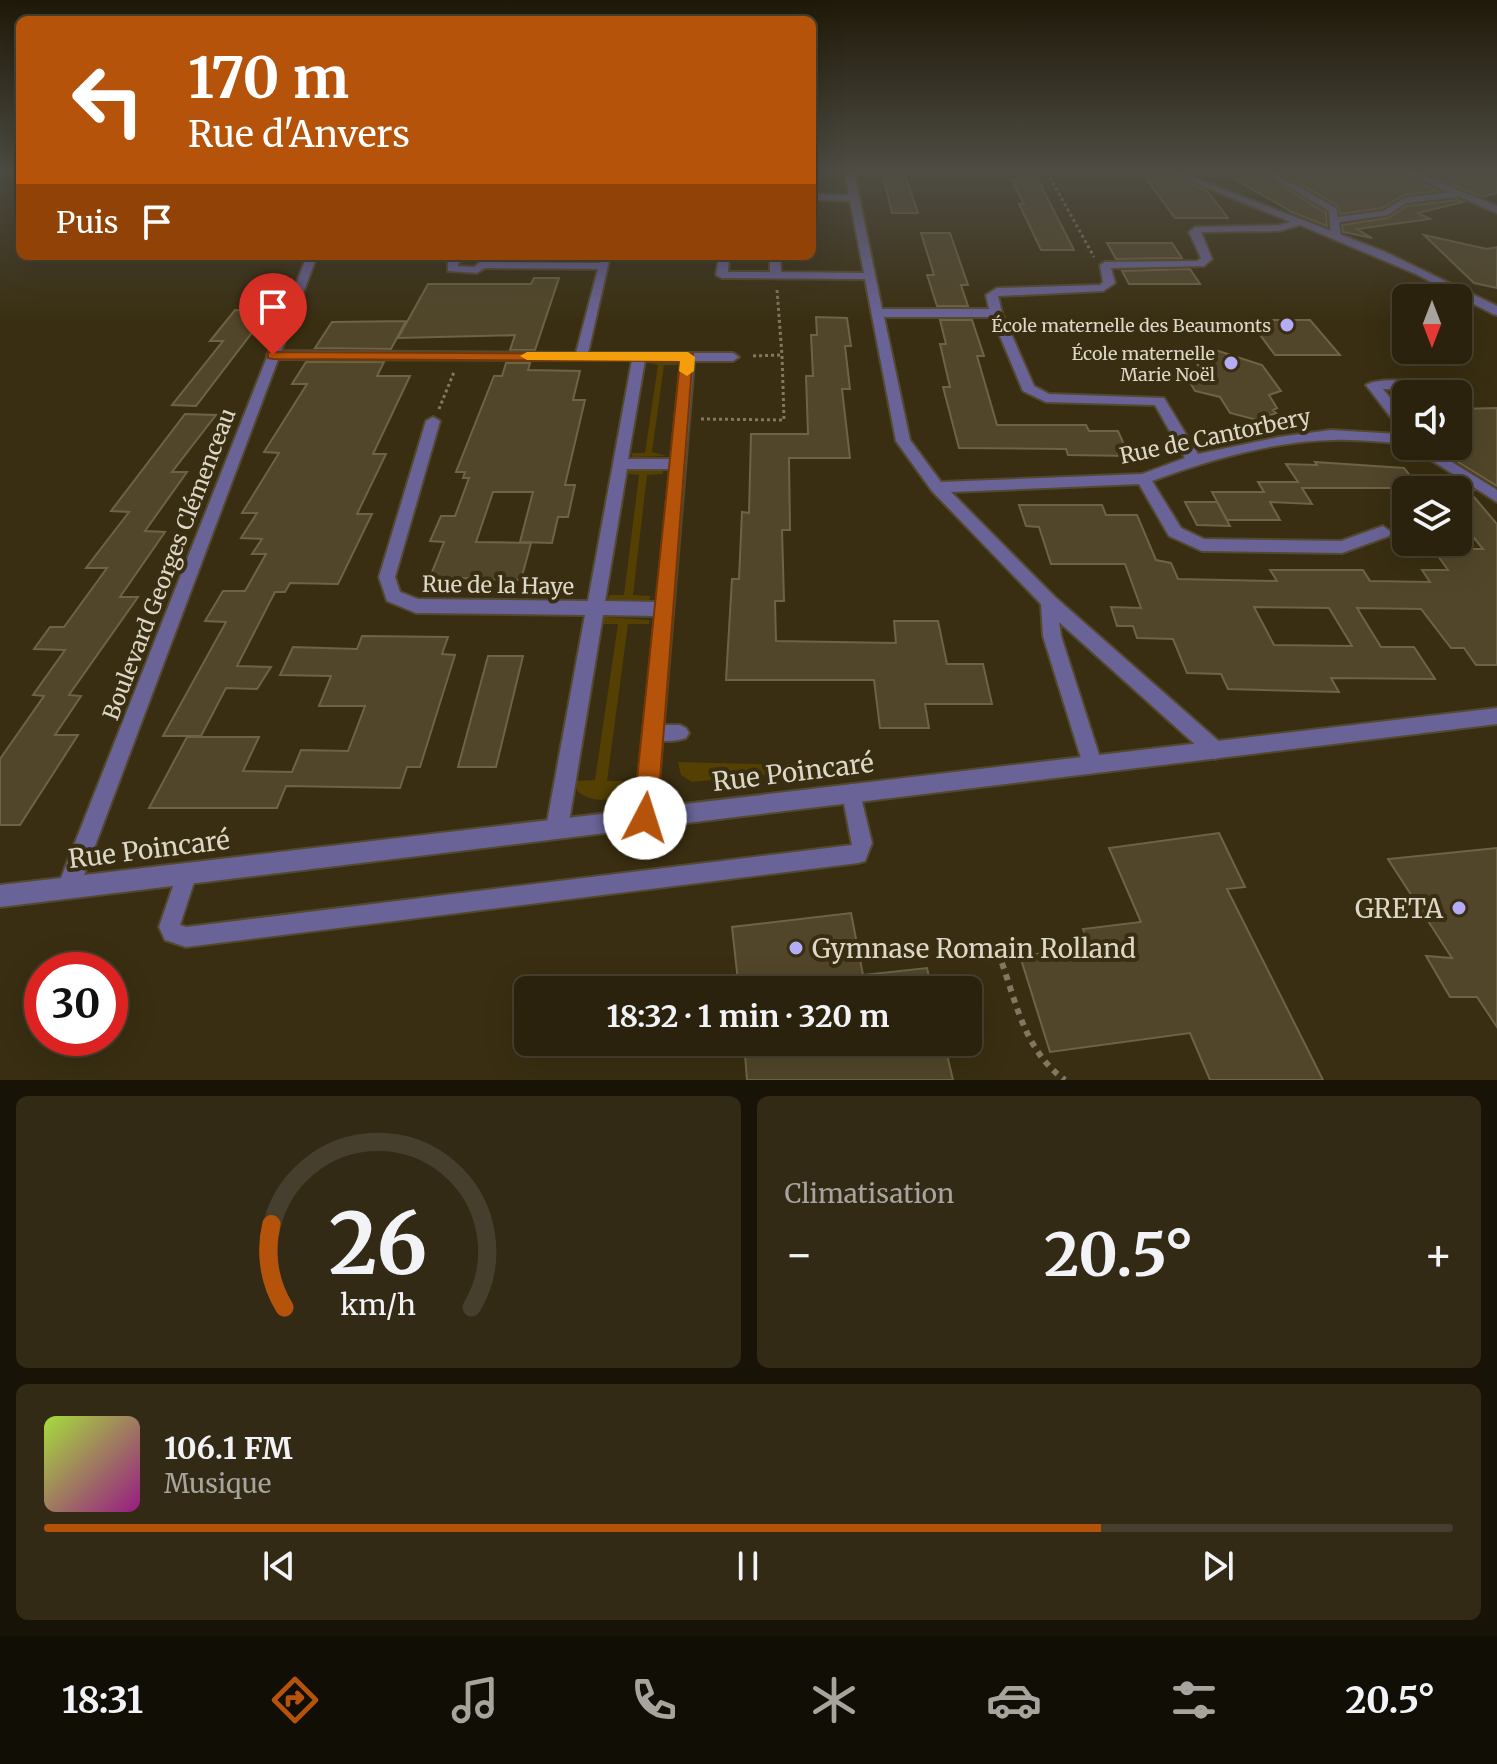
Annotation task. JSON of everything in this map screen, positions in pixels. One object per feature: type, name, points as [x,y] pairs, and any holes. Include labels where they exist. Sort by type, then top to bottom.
[{"type":"street","points":[[858,222],[903,441],[937,487],[1049,602],[1215,750]]},
{"type":"street","points":[[1194,460],[1159,401],[1046,398],[1035,394],[1028,388],[996,313],[992,295],[997,291],[1103,288],[1109,283],[1105,265],[1200,264],[1207,259],[1194,232],[1199,229],[1279,228],[1297,223],[1469,294],[1497,311]]},
{"type":"street","name":"Boulevard Georges Clémenceau","points":[[68,887],[310,260]]},
{"type":"street","points":[[455,260],[452,269],[466,272],[482,260],[605,261],[581,356]]},
{"type":"street","points":[[724,260],[722,275],[869,276]]},
{"type":"street","points":[[775,260],[776,275]]},
{"type":"street","points":[[876,313],[996,313]]},
{"type":"street","points":[[273,355],[733,357]]},
{"type":"street","points":[[557,828],[639,356]]},
{"type":"street","points":[[645,818],[688,357]]},
{"type":"street","points":[[1392,385],[1373,385],[1392,409]]},
{"type":"street","name":"Rue de la Haye","points":[[433,421],[387,577],[393,596],[416,606],[664,609]]},
{"type":"street","name":"Rue de Cantorbery","points":[[937,487],[1143,479],[1194,460],[1331,435],[1392,439]]},
{"type":"street","name":"Rue de Cantorbery","points":[[1439,460],[1497,497]]},
{"type":"street","points":[[621,464],[677,464]]},
{"type":"street","points":[[1143,479],[1175,532],[1202,545],[1342,547],[1383,532]]},
{"type":"street","points":[[1049,602],[1052,636],[1092,764]]},
{"type":"street","name":"Rue Poincaré","points":[[0,896],[1497,716]]},
{"type":"lane","points":[[1335,222],[1336,237]]},
{"type":"lane","points":[[653,733],[680,733]]},
{"type":"lane","points":[[187,873],[169,927],[172,933],[186,937],[858,854],[863,843],[851,793]]},
{"type":"path","points":[[1075,222],[1099,265]]},
{"type":"path","points":[[682,418],[784,420],[776,275]]},
{"type":"path","points":[[442,400],[461,355]]},
{"type":"path","points":[[733,357],[782,355]]},
{"type":"path","points":[[1002,963],[1030,1042],[1054,1074],[1065,1080]]},
{"type":"shaded area","points":[[676,361],[678,365],[664,365],[652,452],[667,456],[633,457],[631,453],[645,453],[658,365],[644,362]]},
{"type":"shaded area","points":[[630,469],[663,471],[663,474],[647,475],[633,595],[651,596],[648,601],[608,599],[609,595],[624,595],[639,475],[627,474]]},
{"type":"shaded area","points":[[604,617],[650,620],[649,624],[628,624],[607,781],[629,781],[614,798],[599,800],[577,791],[576,781],[595,780],[618,624],[602,624]]},
{"type":"shaded area","points":[[678,762],[828,768],[692,782],[681,775]]},
{"type":"building","points":[[1028,222],[1060,222],[1074,250],[1041,250]]},
{"type":"building","points":[[1405,222],[1357,229],[1372,238],[1343,232],[1342,225]]},
{"type":"building","points":[[921,233],[950,233],[968,285],[961,285],[968,306],[937,306],[927,275],[934,275]]},
{"type":"building","points":[[1424,235],[1487,249],[1497,247],[1497,288],[1474,283]]},
{"type":"building","points":[[1107,243],[1172,243],[1182,258],[1116,259]]},
{"type":"building","points":[[1190,269],[1200,284],[1129,284],[1122,271]]},
{"type":"building","points":[[534,278],[559,278],[535,350],[510,350],[515,335],[398,338],[428,284],[531,284]]},
{"type":"building","points":[[235,310],[258,311],[250,321],[257,326],[196,406],[172,405],[223,341],[210,341]]},
{"type":"building","points":[[816,317],[847,318],[851,346],[845,346],[850,389],[842,389],[850,458],[789,458],[790,530],[782,530],[784,601],[775,601],[776,641],[896,643],[894,621],[938,621],[947,664],[983,664],[992,704],[925,704],[929,728],[880,728],[874,680],[726,680],[732,579],[739,579],[742,512],[749,513],[751,434],[808,434],[806,376],[813,376],[811,335],[817,335]]},
{"type":"building","points":[[940,320],[972,320],[984,356],[977,356],[997,425],[1086,425],[1089,431],[1118,431],[1129,456],[1068,455],[1066,449],[959,448],[943,387],[950,387],[940,344],[946,344]]},
{"type":"building","points":[[1249,320],[1310,320],[1340,355],[1275,355]]},
{"type":"building","points":[[406,321],[391,349],[315,348],[332,322]]},
{"type":"building","points":[[1209,348],[1262,365],[1281,391],[1269,395],[1277,408],[1273,410],[1276,413],[1257,420],[1230,413],[1220,397],[1195,391],[1186,376],[1201,370],[1193,357]]},
{"type":"building","points":[[306,362],[384,362],[377,376],[410,376],[373,454],[386,454],[357,514],[372,514],[338,584],[290,583],[285,592],[275,592],[237,666],[271,667],[257,689],[226,688],[201,736],[163,736],[226,622],[205,621],[223,591],[245,591],[266,554],[252,554],[262,539],[241,538],[257,513],[242,513],[279,453],[264,452],[307,384],[292,384]]},
{"type":"building","points":[[506,363],[530,363],[528,370],[580,371],[573,400],[585,400],[565,485],[575,485],[568,517],[558,517],[552,543],[520,542],[533,492],[493,492],[476,542],[531,543],[521,580],[430,577],[444,542],[430,541],[441,516],[455,516],[469,478],[463,478],[465,472],[456,472],[494,376],[502,376]]},
{"type":"building","points":[[1497,408],[1497,486],[1458,462],[1472,460],[1472,409]]},
{"type":"building","points":[[185,414],[216,415],[172,472],[187,472],[145,531],[165,532],[120,597],[138,597],[69,695],[81,696],[55,735],[78,735],[20,825],[0,825],[0,759],[44,696],[33,695],[65,650],[34,649],[50,627],[64,627],[107,568],[86,568],[129,512],[111,511]]},
{"type":"building","points":[[1315,462],[1404,468],[1410,476],[1392,476],[1392,488],[1302,488],[1312,504],[1270,502],[1280,520],[1227,520],[1212,492],[1264,492],[1258,482],[1298,482],[1286,464],[1317,465]]},
{"type":"building","points":[[1472,495],[1497,524],[1497,665],[1476,665],[1464,648],[1451,648],[1421,609],[1357,608],[1381,647],[1414,647],[1435,679],[1331,678],[1339,692],[1228,689],[1221,674],[1187,673],[1173,639],[1137,638],[1133,626],[1117,626],[1111,607],[1141,608],[1125,564],[1051,564],[1039,527],[1026,526],[1019,505],[1102,505],[1106,515],[1137,515],[1156,560],[1171,563],[1178,579],[1277,581],[1270,570],[1363,570],[1370,581],[1430,582],[1422,570],[1448,570],[1438,556],[1472,556],[1472,549],[1483,549],[1472,535]],"holes":[[[1254,607],[1329,608],[1352,646],[1274,645]]]},
{"type":"building","points":[[1185,502],[1217,502],[1230,526],[1197,525]]},
{"type":"building","points":[[362,636],[448,637],[442,654],[455,655],[420,767],[407,767],[400,788],[286,786],[277,808],[149,808],[187,737],[259,737],[243,771],[292,772],[301,750],[348,751],[365,706],[319,706],[331,676],[280,675],[293,647],[357,649]]},
{"type":"building","points":[[488,656],[523,656],[496,767],[458,767]]},
{"type":"building","points":[[1219,833],[1245,887],[1227,889],[1323,1080],[1210,1080],[1190,1033],[1050,1052],[1020,956],[1090,947],[1083,929],[1141,922],[1109,848]]},
{"type":"building","name":"GRETA","points":[[1497,848],[1497,1027],[1477,997],[1450,997],[1426,956],[1452,958],[1388,859]]},
{"type":"building","name":"Gymnase Romain Rolland","points":[[851,913],[863,975],[927,968],[929,976],[737,976],[732,927]]},
{"type":"building","points":[[745,1056],[947,1056],[953,1080],[747,1080]]},
{"type":"slow traffic","points":[[527,356],[688,357],[687,371]]},
{"type":"place","name":"École maternelle des Beaumonts","points":[[1287,325]]},
{"type":"place","name":"École maternelle Marie Noël","points":[[1231,363]]},
{"type":"place","name":"GRETA","points":[[1459,908]]},
{"type":"place","name":"Gymnase Romain Rolland","points":[[796,948]]},
{"type":"route","points":[[273,355],[688,357],[645,818]]}]
